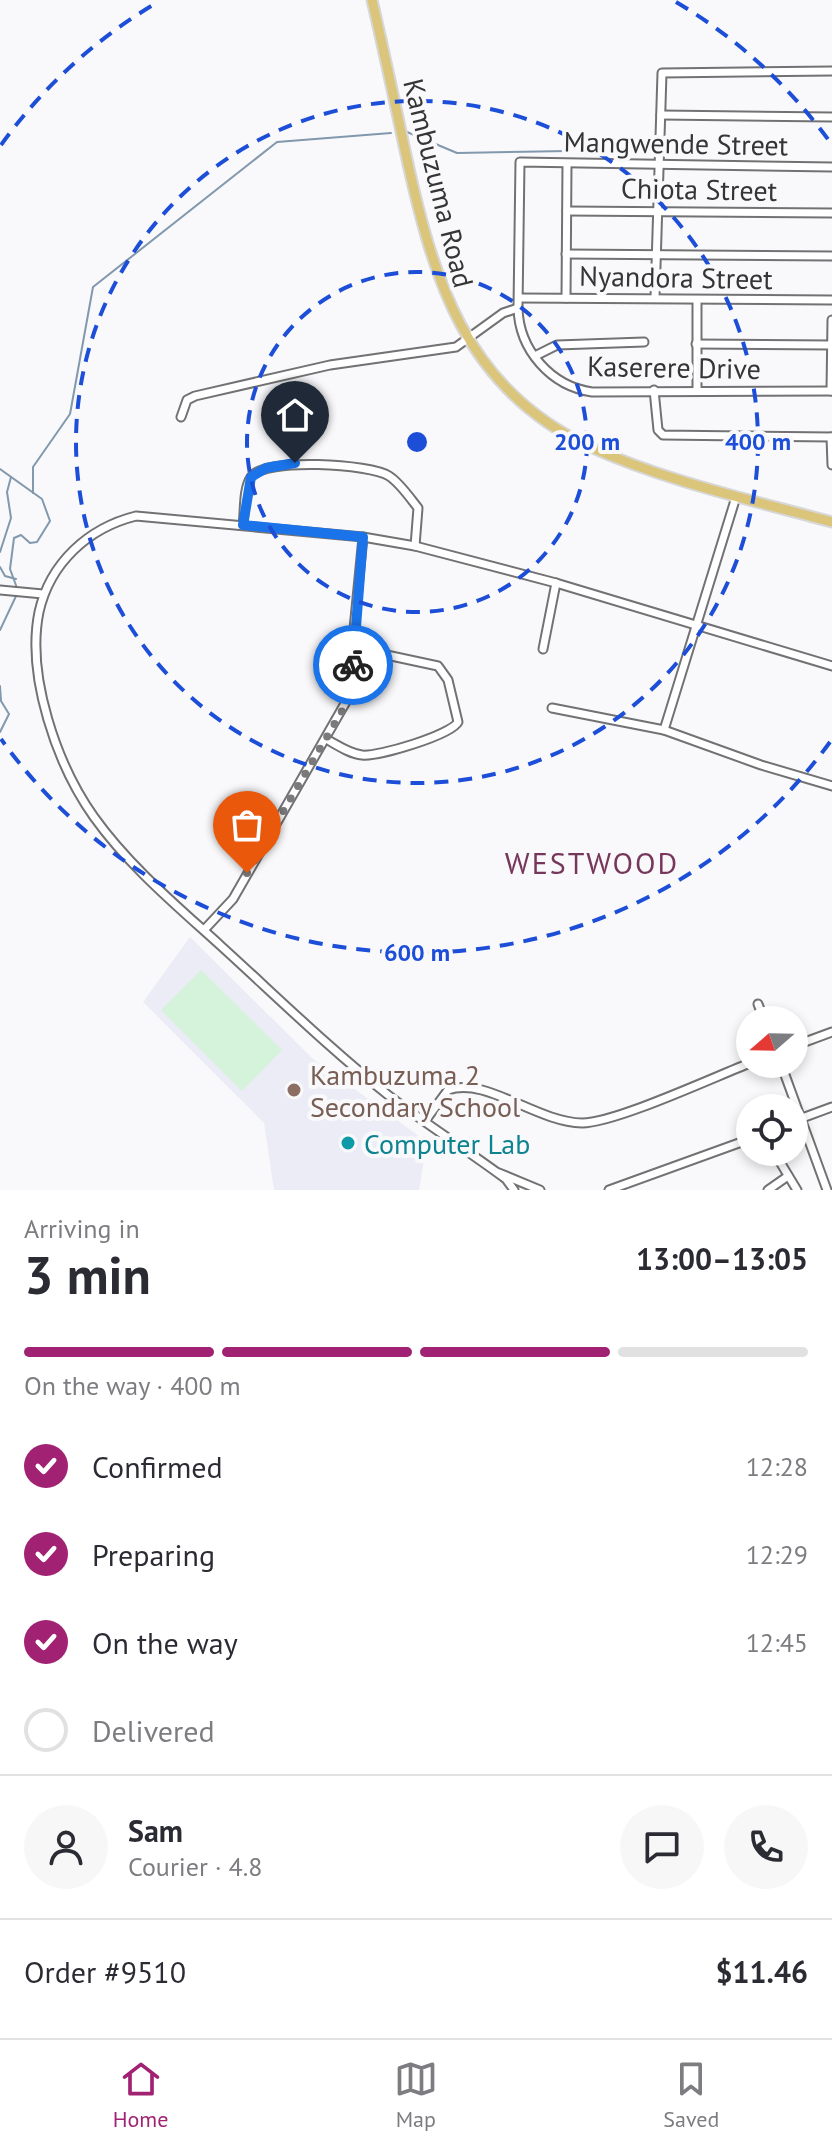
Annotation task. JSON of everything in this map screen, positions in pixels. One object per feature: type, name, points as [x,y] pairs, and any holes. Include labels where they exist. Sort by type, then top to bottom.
[{"type":"main road","name":"Kambuzuma Road","points":[[372,0],[430,255],[450,310],[466,338],[494,375],[528,408],[556,428],[617,457],[736,497],[832,522]]},
{"type":"street","points":[[655,298],[661,76],[668,71],[832,71]]},
{"type":"street","points":[[661,115],[832,117]]},
{"type":"street","name":"Mangwende Street","points":[[520,162],[832,167]]},
{"type":"street","name":"Kaserere Drive","points":[[520,162],[518,308],[521,331],[535,356],[555,381],[592,392],[697,389],[831,391]]},
{"type":"street","points":[[566,298],[567,164]]},
{"type":"street","name":"Chiota Street","points":[[567,211],[832,213]]},
{"type":"street","points":[[566,254],[832,256]]},
{"type":"street","name":"Nyandora Street","points":[[519,298],[832,300]]},
{"type":"street","points":[[697,300],[697,389]]},
{"type":"street","points":[[181,417],[187,400],[195,396],[330,365],[456,347],[518,308]]},
{"type":"street","points":[[831,391],[832,320]]},
{"type":"street","points":[[535,356],[557,345],[644,342]]},
{"type":"street","points":[[696,344],[832,345]]},
{"type":"street","points":[[654,390],[658,430],[663,435],[832,437],[832,465]]},
{"type":"street","points":[[243,525],[249,481],[260,470],[295,463],[375,472],[390,477],[418,508],[415,546]]},
{"type":"street","points":[[664,730],[736,497]]},
{"type":"street","points":[[514,1190],[497,1173],[362,1073],[127,857],[95,819],[74,784],[36,672],[35,640],[43,594],[59,565],[94,533],[123,519],[150,515],[363,537],[415,546],[556,583],[832,666]]},
{"type":"street","points":[[204,930],[233,899],[349,694],[363,537]]},
{"type":"street","points":[[543,649],[556,583]]},
{"type":"street","points":[[0,590],[43,594]]},
{"type":"street","points":[[326,739],[353,753],[369,755],[452,730],[458,722],[448,680],[438,666],[354,648]]},
{"type":"street","points":[[552,708],[664,730],[761,765],[832,786]]},
{"type":"street","points":[[808,1041],[832,1032]]},
{"type":"street","points":[[425,1121],[441,1096],[456,1087],[479,1088],[544,1118],[591,1122],[736,1068]]},
{"type":"street","points":[[808,1116],[832,1107]]},
{"type":"street","points":[[609,1190],[736,1144]]},
{"type":"street","points":[[808,1146],[827,1190]]},
{"type":"street","points":[[782,1166],[797,1190]]},
{"type":"street","points":[[497,1173],[540,1190]]},
{"type":"street","points":[[768,1190],[788,1176]]},
{"type":"shaded area","name":"Kambuzuma 2 Secondary School","points":[[190,937],[312,1058],[427,1142],[419,1190],[274,1190],[264,1123],[143,1002]]},
{"type":"green space","points":[[201,970],[282,1050],[242,1091],[161,1010]]},
{"type":"waterway","points":[[407,132],[457,153],[569,151]]},
{"type":"waterway","points":[[33,493],[33,467],[70,414],[93,287],[277,142],[391,133]]},
{"type":"waterway","points":[[0,469],[42,499],[50,521],[37,542],[30,543],[21,535],[14,538],[10,569],[17,588]]},
{"type":"waterway","points":[[0,552],[11,518],[7,492],[11,477]]},
{"type":"waterway","points":[[0,567],[5,576],[16,579]]},
{"type":"waterway","points":[[0,630],[17,594]]},
{"type":"waterway","points":[[0,686],[1,701],[9,714],[0,732]]},
{"type":"way so far","points":[[247,873],[345,706],[353,665]]},
{"type":"place","name":"Kambuzuma 2 Secondary School","points":[[294,1090]]},
{"type":"place","name":"Computer Lab","points":[[348,1143]]},
{"type":"district","name":"WESTWOOD","points":[[592,862]]},
{"type":"route","points":[[295,463],[266,468],[251,477],[243,525],[363,537],[353,665]]}]
